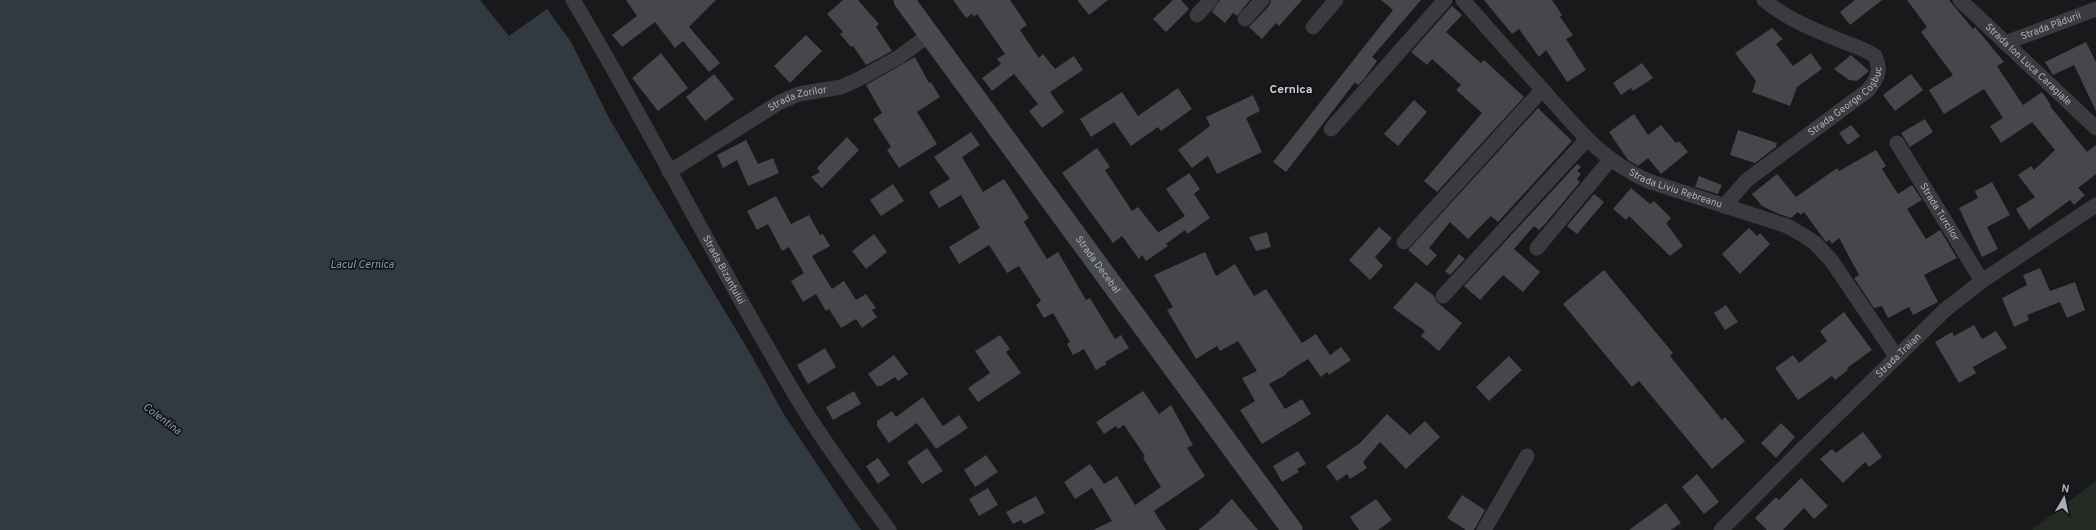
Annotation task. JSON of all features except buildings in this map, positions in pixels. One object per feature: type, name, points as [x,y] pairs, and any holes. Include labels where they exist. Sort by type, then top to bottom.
[{"type":"main road","name":"Strada Decebal","points":[[904,0],[1292,530]]},
{"type":"street","name":"Strada Bizanțului","points":[[573,0],[613,67],[669,172],[802,407],[889,530]]},
{"type":"street","points":[[1197,15],[1211,0]]},
{"type":"street","points":[[1246,19],[1262,0]]},
{"type":"street","points":[[1313,28],[1336,0]]},
{"type":"street","points":[[1331,129],[1444,0]]},
{"type":"street","name":"Strada Liviu Rebreanu","points":[[1463,0],[1586,139],[1610,160],[1627,171],[1648,181],[1787,226],[1815,243],[1831,260],[1896,356]]},
{"type":"street","name":"Strada George Coșbuc","points":[[1724,206],[1747,180],[1867,91],[1876,81],[1879,70],[1875,56],[1864,49],[1795,22],[1764,0]]},
{"type":"street","name":"Strada Ion Luca Caragiale","points":[[1960,0],[2096,128]]},
{"type":"street","name":"Strada Pădurii","points":[[2005,43],[2096,8]]},
{"type":"street","name":"Strada Zorilor","points":[[669,172],[780,102],[799,94],[841,87],[857,80],[899,57],[930,34]]},
{"type":"street","points":[[1404,242],[1542,90]]},
{"type":"street","points":[[1443,296],[1586,139]]},
{"type":"street","name":"Strada Turcilor","points":[[1897,143],[1982,281]]},
{"type":"street","points":[[1537,248],[1610,160]]},
{"type":"street","name":"Strada Traian","points":[[1721,530],[1896,356],[1945,310],[1982,281],[2096,205]]},
{"type":"street","points":[[1484,530],[1527,456]]},
{"type":"shaded area","points":[[2096,481],[2096,530],[2032,530]]},
{"type":"water","name":"Lacul Cernica","points":[[0,0],[480,0],[509,36],[547,9],[571,42],[610,120],[753,358],[783,413],[861,530],[0,530]]},
{"type":"district","name":"Cernica","points":[[1291,90]]},
{"type":"water label","name":"Colentina","points":[[162,419]]}]
